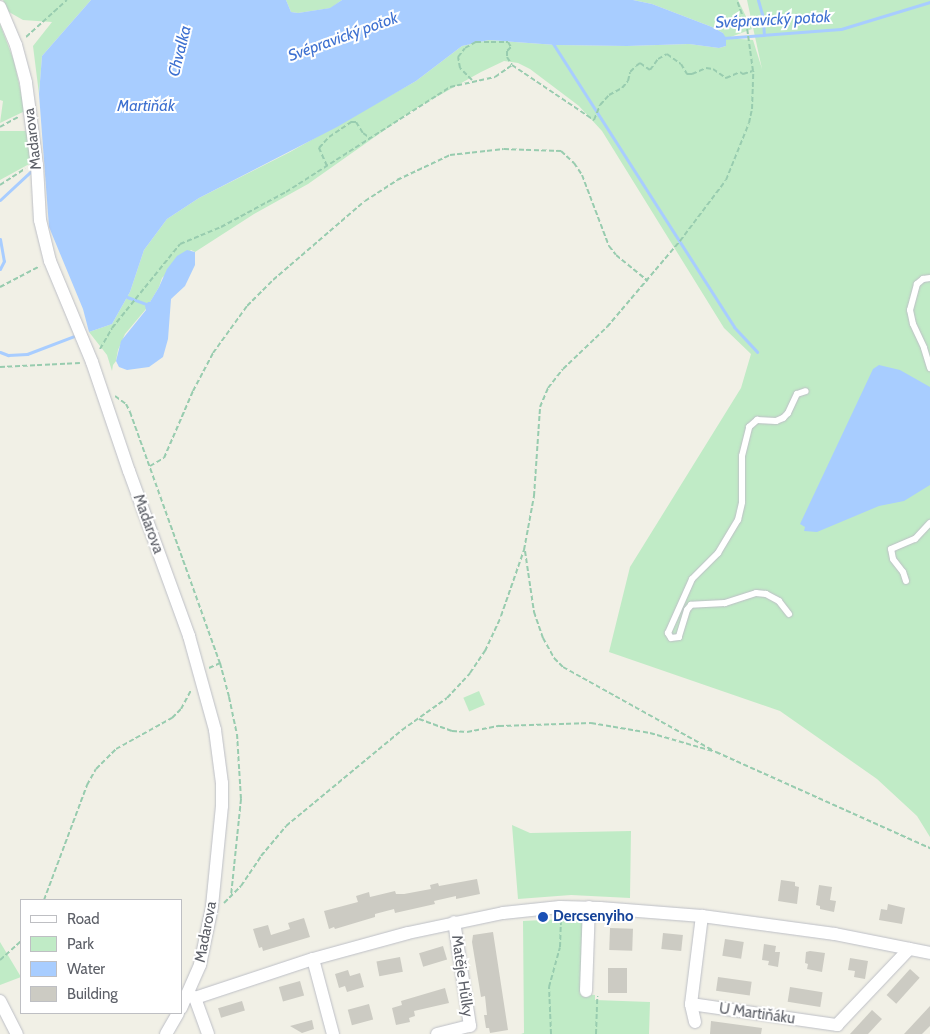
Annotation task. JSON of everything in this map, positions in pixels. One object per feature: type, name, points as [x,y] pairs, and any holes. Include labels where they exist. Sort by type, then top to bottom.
[{"type":"street","name":"Madarova","points":[[0,7],[16,45],[30,111],[37,165],[40,220],[50,261],[92,362],[201,672],[215,730],[222,782],[220,836],[212,907],[192,996],[182,1007]]},
{"type":"street","points":[[208,1034],[192,996],[312,959],[454,922],[503,913],[560,907],[588,907],[702,916],[836,934],[930,953]]},
{"type":"street","points":[[586,991],[588,907]]},
{"type":"street","points":[[694,1022],[691,1004],[702,916]]},
{"type":"street","name":"Matěje Hůlky","points":[[437,1034],[470,1026],[454,922]]},
{"type":"street","name":"U Martiňáku","points":[[691,1004],[837,1024],[910,949]]},
{"type":"street","points":[[312,959],[333,1034]]},
{"type":"street","points":[[0,1001],[16,1034]]},
{"type":"street","points":[[166,1034],[177,1014]]},
{"type":"lane","points":[[930,278],[923,279],[917,284],[910,310],[913,324],[924,348],[930,368]]},
{"type":"lane","points":[[789,614],[779,601],[766,594],[756,593],[725,603],[691,605],[687,610],[679,638],[671,638],[668,633],[692,579],[718,553],[738,520],[742,502],[742,456],[749,428],[757,420],[776,421],[784,418],[795,397],[806,391]]},
{"type":"lane","points":[[906,581],[904,572],[893,560],[891,549],[915,539],[930,522]]},
{"type":"path","points":[[16,45],[67,0]]},
{"type":"path","points":[[212,907],[224,904],[231,897],[272,842],[307,807],[339,784],[402,730],[436,708],[458,688],[485,651],[501,616],[524,550],[534,496],[540,407],[548,388],[563,369],[607,327],[648,281],[726,180],[749,123],[752,109],[753,71],[747,28],[737,0]]},
{"type":"path","points":[[472,80],[460,68],[458,57],[465,48],[476,42],[510,43],[507,57],[512,65],[594,120],[600,105],[609,95],[622,88],[630,72],[636,66],[640,63],[650,70],[658,59],[667,54],[681,64],[687,74],[692,74],[706,68],[713,69],[726,78],[740,72],[743,74],[753,71]]},
{"type":"path","points":[[92,362],[112,328],[180,244],[222,227],[286,192],[450,87],[472,80],[496,77],[512,65]]},
{"type":"path","points":[[0,127],[30,111]]},
{"type":"path","points":[[327,166],[319,148],[329,137],[351,122],[356,122],[363,133],[370,138]]},
{"type":"path","points":[[150,466],[164,458],[193,391],[213,353],[247,306],[273,280],[366,201],[397,180],[450,155],[504,149],[551,149],[561,151],[574,163],[582,175],[609,246],[648,281]]},
{"type":"path","points":[[0,185],[37,165]]},
{"type":"path","points":[[0,287],[50,261]]},
{"type":"path","points":[[0,368],[65,364]]},
{"type":"path","points":[[524,550],[534,612],[543,638],[558,662],[716,752],[930,848]]},
{"type":"path","points":[[44,899],[87,785],[96,768],[116,749],[172,718],[181,709],[201,672]]},
{"type":"path","points":[[419,719],[452,731],[467,732],[499,726],[591,723],[650,733],[716,752]]},
{"type":"path","points":[[551,1034],[549,987],[561,937],[560,907]]},
{"type":"path","points":[[0,960],[20,942]]},
{"type":"green space","points":[[3,0],[91,0],[42,56],[39,94],[33,46],[52,22],[23,20],[9,12]]},
{"type":"green space","points":[[286,0],[342,0],[331,8],[298,13],[291,12]]},
{"type":"green space","points":[[633,0],[738,0],[752,29],[728,38],[753,40],[762,69],[747,0],[930,0],[930,837],[917,816],[877,779],[780,711],[609,652],[630,567],[741,388],[751,354],[724,328],[602,131],[579,106],[530,69],[518,63],[504,61],[481,72],[413,110],[308,184],[254,214],[195,252],[191,250],[162,278],[146,309],[125,334],[112,371],[107,355],[89,332],[112,324],[130,292],[144,250],[167,219],[199,198],[290,152],[416,81],[462,46],[489,40],[556,45],[627,46],[689,44],[719,48],[726,46],[723,33],[712,27],[652,4]]},
{"type":"green space","points":[[0,24],[14,61],[25,111],[0,123],[3,101],[0,100]]},
{"type":"green space","points":[[0,131],[28,131],[31,163],[0,180]]},
{"type":"green space","points":[[479,691],[485,705],[469,711],[463,698]]},
{"type":"green space","points":[[512,825],[530,833],[631,831],[630,898],[571,895],[518,899]]},
{"type":"green space","points":[[583,918],[582,994],[595,995],[595,1000],[650,1002],[649,1034],[521,1034],[524,1033],[523,921]]},
{"type":"green space","points":[[0,942],[20,977],[0,985]]},
{"type":"water","name":"Martiňák","points":[[91,0],[286,0],[291,12],[298,13],[330,8],[342,0],[633,0],[652,4],[712,27],[723,33],[726,38],[726,46],[719,48],[689,44],[627,46],[556,45],[489,40],[462,46],[416,81],[337,127],[199,198],[167,219],[144,250],[130,292],[112,324],[89,332],[83,309],[49,227],[39,94],[42,56]]},
{"type":"water","points":[[187,250],[195,252],[195,265],[185,286],[171,299],[168,339],[163,357],[149,367],[127,370],[119,367],[116,361],[121,341],[146,310],[145,306],[150,302],[159,287],[167,269],[177,256]]},
{"type":"water","points":[[879,365],[900,370],[930,387],[930,485],[904,501],[879,506],[817,532],[804,531],[805,527],[800,524],[873,369]]},
{"type":"building","points":[[477,879],[480,894],[456,899],[456,896],[434,901],[435,904],[395,913],[394,909],[335,929],[334,927],[329,929],[324,911],[358,902],[356,896],[369,892],[370,897],[395,891],[396,894],[404,894],[431,889],[430,885],[438,883],[439,886]]},
{"type":"building","points":[[781,880],[795,882],[795,886],[799,887],[797,904],[778,901]]},
{"type":"building","points":[[819,885],[832,887],[830,900],[836,901],[834,912],[820,909],[820,906],[816,905]]},
{"type":"building","points":[[888,904],[905,908],[902,924],[879,920],[881,909],[887,910]]},
{"type":"building","points":[[304,918],[310,937],[263,951],[262,947],[259,948],[253,929],[268,925],[271,935],[290,929],[288,923]]},
{"type":"building","points":[[610,928],[633,929],[632,951],[609,950]]},
{"type":"building","points":[[493,932],[508,1030],[490,1033],[489,1028],[486,1028],[484,1015],[487,1015],[485,996],[481,997],[472,942],[473,935]]},
{"type":"building","points":[[663,933],[683,935],[681,951],[661,949]]},
{"type":"building","points":[[725,939],[744,942],[741,959],[722,956]]},
{"type":"building","points":[[764,944],[776,946],[775,952],[780,952],[778,967],[768,965],[769,961],[762,960]]},
{"type":"building","points":[[443,946],[447,959],[423,967],[419,953]]},
{"type":"building","points":[[806,952],[825,953],[822,972],[807,969],[808,964],[805,963]]},
{"type":"building","points":[[400,957],[403,972],[379,976],[376,962]]},
{"type":"building","points":[[850,958],[868,961],[865,979],[854,977],[855,971],[848,970]]},
{"type":"building","points":[[608,968],[627,968],[627,993],[608,993]]},
{"type":"building","points":[[910,969],[920,978],[896,1004],[887,995]]},
{"type":"building","points":[[348,970],[350,976],[360,973],[364,987],[347,992],[345,986],[339,988],[335,974]]},
{"type":"building","points":[[718,977],[752,982],[750,996],[716,991]]},
{"type":"building","points":[[300,981],[304,995],[283,1001],[279,987]]},
{"type":"building","points":[[790,987],[823,992],[820,1007],[788,1002]]},
{"type":"building","points":[[445,988],[449,1003],[414,1011],[415,1016],[409,1018],[410,1022],[396,1025],[392,1008],[402,1005],[401,1001]]},
{"type":"building","points":[[242,1001],[245,1011],[221,1018],[218,1008]]},
{"type":"building","points":[[369,1004],[373,1019],[352,1025],[348,1010]]},
{"type":"building","points":[[930,1006],[930,1026],[922,1034],[904,1034]]},
{"type":"building","points":[[872,1010],[882,1019],[868,1034],[850,1034]]},
{"type":"building","points":[[312,1020],[314,1029],[302,1033],[290,1026]]},
{"type":"building","points":[[711,1021],[762,1028],[761,1034],[710,1034]]},
{"type":"waterway","points":[[758,0],[763,18],[764,35]]},
{"type":"waterway","name":"Svépravický potok","points":[[723,38],[841,29],[930,2]]},
{"type":"waterway","points":[[552,42],[734,327],[757,352]]},
{"type":"waterway","name":"Svépravický potok","points":[[0,200],[30,172]]},
{"type":"waterway","name":"Svépravický potok","points":[[0,239],[4,261],[0,269]]},
{"type":"waterway","points":[[127,297],[146,304]]},
{"type":"waterway","points":[[0,352],[8,355],[27,354],[77,335]]},
{"type":"place","name":"Dercsenyiho","points":[[543,917]]},
{"type":"water label","name":"Chvalka","points":[[180,51]]}]
